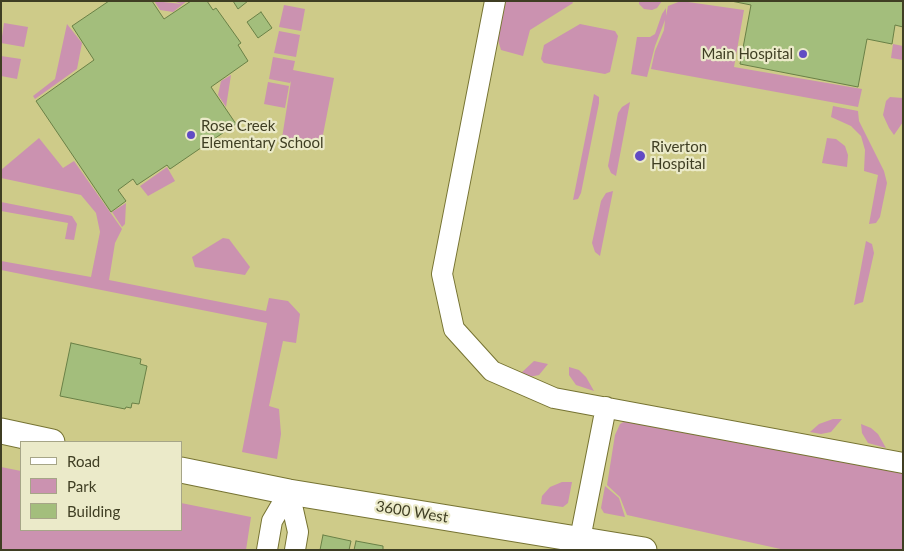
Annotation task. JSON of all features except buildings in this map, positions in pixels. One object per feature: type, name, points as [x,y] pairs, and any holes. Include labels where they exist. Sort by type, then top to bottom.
[{"type":"main road","points":[[1,431],[47,441]]},
{"type":"main road","name":"3600 West","points":[[182,470],[289,492],[644,550]]},
{"type":"street","points":[[495,1],[442,274],[454,329],[492,371],[554,398],[903,463]]},
{"type":"street","points":[[580,539],[606,407]]},
{"type":"street","points":[[267,550],[272,521],[289,492]]},
{"type":"street","points":[[289,492],[298,532],[295,550]]},
{"type":"green space","points":[[154,1],[182,4],[172,1],[187,1],[173,12],[160,10]]},
{"type":"green space","points":[[506,1],[572,1],[573,3],[530,30],[523,56],[501,50],[498,40]]},
{"type":"green space","points":[[639,1],[662,1],[657,8],[652,10],[644,9],[639,4]]},
{"type":"green space","points":[[681,1],[744,10],[734,67],[862,89],[858,107],[651,69],[655,51],[664,30],[665,20],[655,46],[647,77],[631,74],[637,37],[650,37],[655,34],[666,8],[666,16],[668,6]]},
{"type":"green space","points":[[284,5],[305,9],[301,31],[279,27]]},
{"type":"green space","points":[[4,23],[28,27],[24,47],[1,43]]},
{"type":"green space","points":[[67,24],[82,43],[77,69],[35,99],[33,96],[55,79]]},
{"type":"green space","points":[[580,24],[615,31],[618,36],[610,72],[605,74],[544,63],[541,59],[544,45]]},
{"type":"green space","points":[[279,31],[300,35],[296,57],[274,53]]},
{"type":"green space","points":[[893,44],[903,46],[903,60],[891,58]]},
{"type":"green space","points":[[1,56],[21,59],[17,79],[1,76]]},
{"type":"green space","points":[[273,57],[295,61],[293,70],[334,78],[321,145],[282,138],[291,81],[290,83],[269,79]]},
{"type":"green space","points":[[231,75],[226,107],[218,95],[221,81]]},
{"type":"green space","points":[[268,82],[289,86],[285,108],[264,104]]},
{"type":"green space","points":[[594,94],[599,97],[599,103],[581,193],[578,199],[573,200]]},
{"type":"green space","points":[[890,97],[903,98],[903,122],[894,135],[883,115],[886,101]]},
{"type":"green space","points":[[630,102],[616,176],[611,173],[608,166],[618,113],[622,107]]},
{"type":"green space","points":[[833,106],[858,111],[859,121],[884,171],[887,183],[880,217],[876,223],[869,224],[878,175],[864,171],[865,150],[861,136],[851,126],[831,117]]},
{"type":"green space","points":[[39,138],[63,168],[74,161],[122,229],[115,243],[109,280],[266,311],[269,298],[288,301],[300,314],[296,343],[283,341],[269,406],[279,409],[281,434],[277,459],[242,452],[267,323],[1,270],[1,261],[91,277],[100,232],[96,213],[81,195],[1,178],[1,170]]},
{"type":"green space","points":[[827,138],[836,139],[845,146],[848,155],[847,167],[822,163]]},
{"type":"green space","points":[[167,167],[175,181],[148,196],[140,186]]},
{"type":"green space","points":[[613,191],[600,256],[595,252],[592,243],[601,201],[606,193]]},
{"type":"green space","points":[[1,202],[72,216],[77,224],[74,240],[65,239],[68,223],[1,211]]},
{"type":"green space","points":[[126,203],[125,224],[122,227],[112,212]]},
{"type":"green space","points":[[223,238],[229,239],[250,267],[245,275],[195,267],[192,257]]},
{"type":"green space","points":[[866,241],[872,244],[874,253],[863,302],[854,305]]},
{"type":"green space","points":[[534,361],[548,364],[539,375],[529,377],[520,374]]},
{"type":"green space","points":[[569,367],[579,370],[586,377],[594,391],[576,385],[569,375]]},
{"type":"green space","points":[[630,418],[903,472],[903,550],[785,550],[627,515],[620,497],[607,485],[615,435],[620,424]]},
{"type":"green space","points":[[833,419],[842,419],[831,432],[821,434],[810,432],[819,424]]},
{"type":"green space","points":[[861,424],[871,428],[878,434],[886,448],[868,443],[862,433]]},
{"type":"green space","points":[[1,467],[20,471],[20,531],[182,531],[182,503],[251,517],[246,550],[1,550]]},
{"type":"green space","points":[[562,482],[572,482],[568,503],[563,507],[541,504],[542,496],[550,487]]},
{"type":"green space","points":[[605,486],[619,498],[625,517],[604,513],[601,508]]},
{"type":"place","name":"Main Hospital","points":[[803,54]]},
{"type":"place","name":"Rose Creek Elementary School","points":[[191,135]]},
{"type":"place","name":"Riverton Hospital","points":[[640,156]]}]
